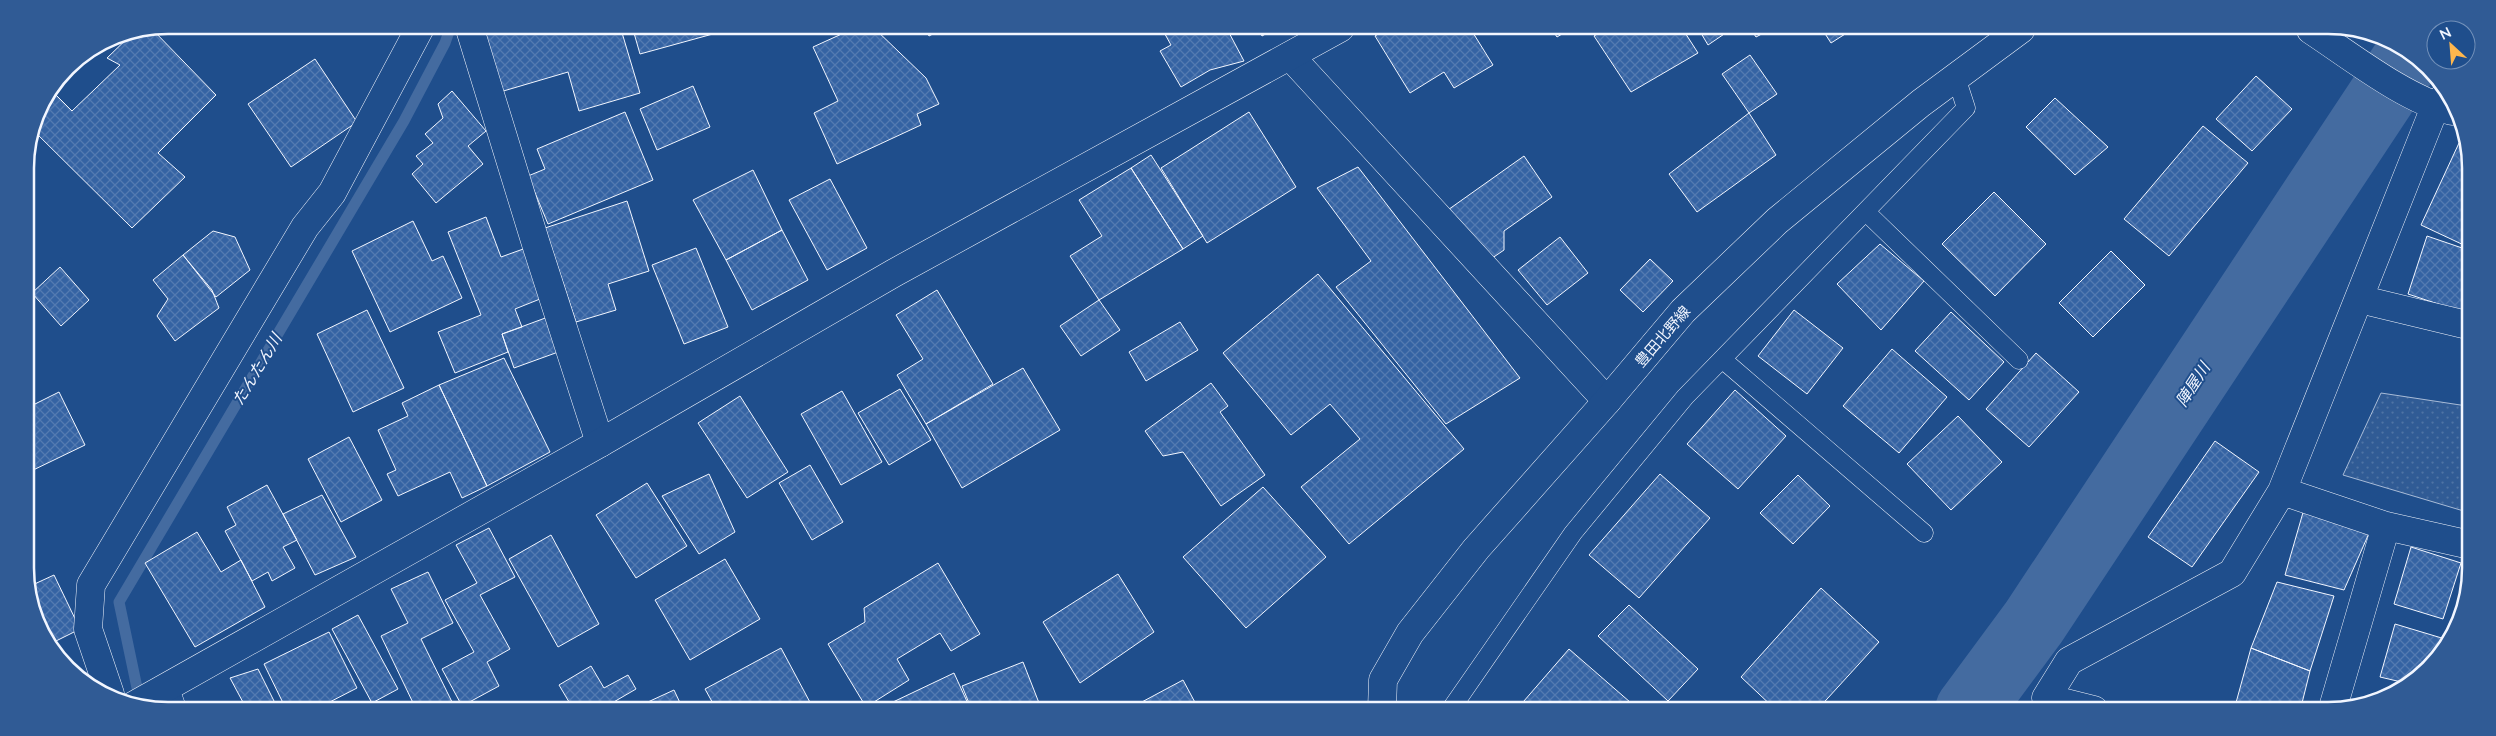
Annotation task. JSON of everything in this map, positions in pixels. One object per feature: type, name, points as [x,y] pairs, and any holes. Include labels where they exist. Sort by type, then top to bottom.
[{"type":"street","points":[[108,688],[88,629],[91,584],[305,227],[332,193],[417,34]]},
{"type":"street","points":[[471,34],[544,271],[600,443]]},
{"type":"street","points":[[155,700],[894,273],[1329,34]]},
{"type":"street","name":"豊田北野線","points":[[1371,702],[1410,633],[1476,549],[1607,401],[1682,311],[1778,221],[1913,110],[2014,34]]},
{"type":"street","points":[[2062,702],[2046,698],[2069,662],[2232,572],[2282,491],[2359,299],[2444,105],[2409,94],[2317,34]]},
{"type":"street","points":[[1290,56],[1607,401]]},
{"type":"street","points":[[2359,299],[2462,324]]},
{"type":"street","points":[[2282,491],[2386,526],[2462,543]]},
{"type":"street","points":[[2342,701],[2386,526]]},
{"type":"street","points":[[1382,680],[1382,702]]},
{"type":"lane","points":[[1456,702],[1573,533],[1685,397],[1966,108],[1956,77]]},
{"type":"lane","points":[[1866,212],[2019,360]]},
{"type":"lane","points":[[1722,359],[1924,533]]},
{"type":"shaded area","points":[[2381,393],[2462,405],[2462,511],[2343,475]]},
{"type":"building","points":[[157,34],[216,95],[158,153],[185,177],[132,228],[38,135],[44,116],[55,94],[72,111],[120,65],[107,58],[125,41],[141,36]]},
{"type":"building","points":[[482,34],[622,34],[640,93],[579,111],[568,72],[500,92]]},
{"type":"building","points":[[634,34],[713,34],[640,54]]},
{"type":"building","points":[[842,34],[880,34],[926,78],[939,104],[917,114],[921,125],[837,164],[814,113],[838,101],[813,47]]},
{"type":"building","points":[[1165,34],[1230,34],[1244,61],[1210,70],[1181,87],[1160,51],[1171,45]]},
{"type":"building","points":[[1378,34],[1474,34],[1493,65],[1454,88],[1444,72],[1410,93],[1375,36]]},
{"type":"building","points":[[1597,34],[1686,34],[1698,53],[1631,92],[1594,36]]},
{"type":"building","points":[[1702,34],[1724,34],[1708,45]]},
{"type":"building","points":[[1825,34],[1845,34],[1831,43]]},
{"type":"building","points":[[1750,55],[1777,94],[1749,113],[1722,74]]},
{"type":"building","points":[[315,59],[357,122],[291,167],[248,104]]},
{"type":"building","points":[[2256,76],[2292,109],[2252,151],[2216,119]]},
{"type":"building","points":[[693,86],[710,127],[657,150],[640,109]]},
{"type":"building","points":[[452,91],[486,131],[468,146],[483,164],[436,203],[412,174],[423,164],[416,156],[433,143],[425,134],[443,118],[438,104]]},
{"type":"building","points":[[2055,98],[2108,147],[2075,175],[2026,127]]},
{"type":"building","points":[[625,112],[653,180],[548,224],[528,176],[545,169],[537,149]]},
{"type":"building","points":[[1249,112],[1296,187],[1207,243],[1161,168]]},
{"type":"building","points":[[1749,113],[1776,155],[1697,212],[1669,174]]},
{"type":"building","points":[[2203,126],[2248,163],[2169,256],[2124,219]]},
{"type":"building","points":[[2459,143],[2462,159],[2462,244],[2421,225]]},
{"type":"building","points":[[1151,155],[1203,236],[1183,249],[1131,168]]},
{"type":"building","points":[[1524,156],[1552,197],[1504,231],[1504,250],[1482,265],[1445,212]]},
{"type":"building","points":[[1358,167],[1520,378],[1446,424],[1336,287],[1371,261],[1317,188]]},
{"type":"building","points":[[1131,168],[1183,249],[1099,300],[1070,256],[1102,236],[1079,200]]},
{"type":"building","points":[[753,170],[782,230],[726,260],[693,200]]},
{"type":"building","points":[[830,179],[867,248],[827,270],[789,200]]},
{"type":"building","points":[[1994,192],[2046,244],[1995,296],[1942,244]]},
{"type":"building","points":[[627,201],[649,271],[608,284],[616,310],[576,322],[545,228]]},
{"type":"building","points":[[486,217],[501,257],[526,248],[545,297],[515,309],[522,327],[502,334],[508,352],[455,373],[438,332],[481,315],[448,232]]},
{"type":"building","points":[[413,221],[432,261],[443,256],[462,298],[390,332],[352,251]]},
{"type":"building","points":[[782,230],[808,280],[752,310],[726,260]]},
{"type":"building","points":[[213,231],[235,237],[250,270],[216,297],[183,255]]},
{"type":"building","points":[[2427,236],[2462,248],[2462,312],[2408,294]]},
{"type":"building","points":[[1560,237],[1588,273],[1547,305],[1518,270]]},
{"type":"building","points":[[1880,244],[1924,281],[1881,330],[1837,284]]},
{"type":"building","points":[[696,248],[728,327],[684,344],[652,265]]},
{"type":"building","points":[[2111,251],[2145,285],[2093,337],[2059,303]]},
{"type":"building","points":[[183,255],[212,290],[219,308],[175,341],[157,316],[168,299],[153,280]]},
{"type":"building","points":[[1650,259],[1673,281],[1643,312],[1620,290]]},
{"type":"building","points":[[60,267],[89,300],[61,326],[34,295],[34,291]]},
{"type":"building","points":[[1318,274],[1464,449],[1349,544],[1301,487],[1360,439],[1330,404],[1291,435],[1223,353]]},
{"type":"building","points":[[937,290],[993,384],[926,424],[897,375],[923,359],[896,315]]},
{"type":"building","points":[[1099,300],[1120,330],[1081,356],[1060,326]]},
{"type":"building","points":[[367,310],[404,388],[353,412],[317,334]]},
{"type":"building","points":[[1794,310],[1843,348],[1807,394],[1758,356]]},
{"type":"building","points":[[1951,312],[2004,362],[1969,400],[1915,351]]},
{"type":"building","points":[[548,317],[561,351],[514,368],[502,334]]},
{"type":"building","points":[[1180,322],[1198,350],[1146,381],[1129,352]]},
{"type":"building","points":[[1892,349],[1947,397],[1899,453],[1843,406]]},
{"type":"building","points":[[2036,353],[2079,392],[2029,447],[1986,409]]},
{"type":"building","points":[[504,358],[550,452],[487,486],[439,385]]},
{"type":"building","points":[[1023,368],[1060,430],[962,488],[926,424]]},
{"type":"building","points":[[1211,383],[1228,406],[1220,412],[1265,475],[1221,506],[1183,452],[1163,456],[1145,431]]},
{"type":"building","points":[[439,385],[487,486],[462,498],[450,472],[398,496],[387,474],[396,470],[378,430],[408,416],[402,403]]},
{"type":"building","points":[[900,389],[931,440],[889,465],[858,413]]},
{"type":"building","points":[[1735,390],[1786,436],[1738,489],[1687,444]]},
{"type":"building","points":[[842,391],[882,462],[841,485],[801,414]]},
{"type":"building","points":[[59,392],[85,445],[34,470],[34,404]]},
{"type":"building","points":[[740,396],[788,472],[747,498],[698,423]]},
{"type":"building","points":[[1958,416],[2002,462],[1951,510],[1907,464]]},
{"type":"building","points":[[349,437],[382,500],[341,522],[308,459]]},
{"type":"building","points":[[2215,441],[2259,472],[2192,567],[2148,537]]},
{"type":"building","points":[[810,465],[843,522],[812,540],[779,483]]},
{"type":"building","points":[[709,474],[735,532],[699,554],[662,496]]},
{"type":"building","points":[[1660,474],[1710,518],[1639,598],[1589,555]]},
{"type":"building","points":[[1798,475],[1830,506],[1793,544],[1760,513]]},
{"type":"building","points":[[647,483],[687,546],[636,578],[596,515]]},
{"type":"building","points":[[267,485],[297,540],[283,547],[295,568],[272,581],[268,572],[252,581],[225,531],[236,525],[227,507]]},
{"type":"building","points":[[1263,487],[1326,557],[1246,628],[1183,557]]},
{"type":"building","points":[[322,495],[356,557],[315,575],[283,514]]},
{"type":"building","points":[[2304,509],[2370,531],[2344,590],[2285,575]]},
{"type":"building","points":[[489,528],[515,577],[480,595],[510,649],[487,662],[499,686],[469,702],[460,702],[442,669],[474,652],[445,600],[477,583],[456,545]]},
{"type":"building","points":[[197,532],[221,572],[241,560],[265,607],[195,647],[145,563]]},
{"type":"building","points":[[551,535],[599,624],[558,647],[509,559]]},
{"type":"building","points":[[2411,547],[2461,563],[2443,619],[2394,604]]},
{"type":"building","points":[[725,559],[760,619],[690,660],[655,600]]},
{"type":"building","points":[[938,563],[980,634],[951,651],[940,633],[897,659],[909,680],[874,702],[863,702],[828,644],[865,622],[864,608]]},
{"type":"building","points":[[428,572],[453,623],[421,639],[452,702],[413,702],[381,636],[408,623],[391,589]]},
{"type":"building","points":[[1118,574],[1154,632],[1080,683],[1043,622]]},
{"type":"building","points":[[54,575],[80,629],[56,641],[59,648],[41,612],[35,584]]},
{"type":"building","points":[[2277,582],[2334,596],[2310,671],[2251,648]]},
{"type":"building","points":[[1821,588],[1879,642],[1824,702],[1768,702],[1741,677]]},
{"type":"building","points":[[1629,605],[1698,669],[1668,701],[1598,636]]},
{"type":"building","points":[[358,615],[398,689],[371,702],[332,629]]},
{"type":"building","points":[[2395,624],[2443,638],[2435,650],[2410,675],[2399,681],[2380,677]]},
{"type":"building","points":[[329,632],[357,688],[330,702],[283,702],[264,664]]},
{"type":"building","points":[[781,648],[810,702],[712,702],[705,689]]},
{"type":"building","points":[[2251,648],[2310,671],[2302,702],[2236,702]]},
{"type":"building","points":[[1569,649],[1630,702],[1523,702]]},
{"type":"building","points":[[1023,662],[1039,702],[969,702],[962,686]]},
{"type":"building","points":[[591,666],[604,688],[628,675],[636,689],[614,702],[569,702],[559,685]]},
{"type":"building","points":[[258,669],[274,702],[243,702],[230,678]]},
{"type":"building","points":[[954,673],[967,702],[893,702]]},
{"type":"building","points":[[1183,680],[1195,702],[1142,702]]},
{"type":"building","points":[[674,690],[680,702],[648,702]]},
{"type":"waterway","name":"たんたん川","points":[[139,699],[119,602],[404,121],[448,34]]},
{"type":"waterway","name":"陣屋川","points":[[1975,702],[2034,622],[2406,59]]}]
